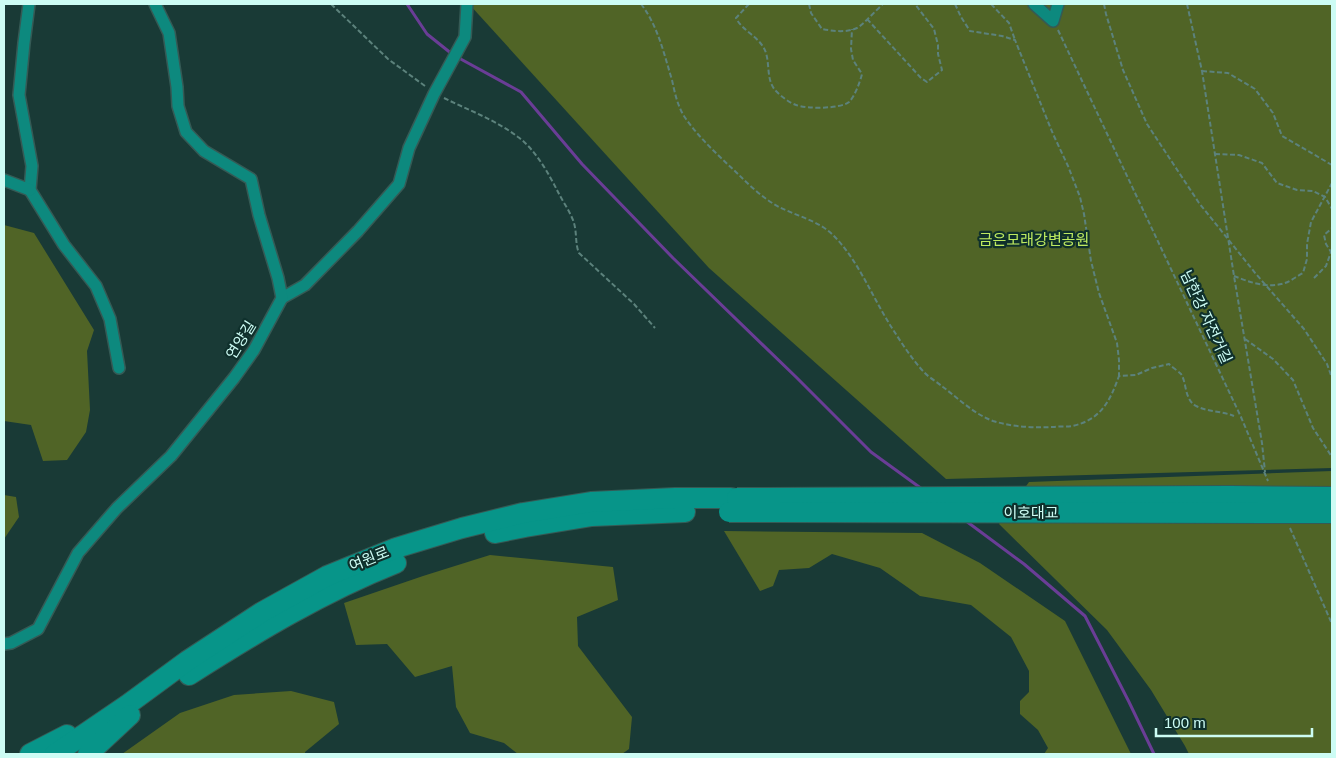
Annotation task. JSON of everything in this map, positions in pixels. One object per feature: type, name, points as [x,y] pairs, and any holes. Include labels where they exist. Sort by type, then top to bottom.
[{"type":"highway","name":"이호대교","points":[[730,505],[1211,496],[1332,497]]},
{"type":"highway","name":"여원로","points":[[74,754],[187,660],[262,612],[327,576],[396,548],[462,528],[523,513],[591,502],[674,498],[730,505]]},
{"type":"highway","name":"이호대교","points":[[730,505],[1332,513]]},
{"type":"highway","name":"여원로","points":[[55,754],[131,708]]},
{"type":"highway","points":[[30,754],[131,708]]},
{"type":"highway","points":[[88,754],[131,708]]},
{"type":"street","points":[[29,4],[19,95],[32,166],[30,190],[64,245],[96,286],[110,319],[120,368]]},
{"type":"street","points":[[155,4],[168,33],[177,87],[178,106],[186,132],[204,151],[251,179],[282,298],[305,285],[358,231],[399,184],[409,148],[437,89],[465,37],[467,4]]},
{"type":"street","points":[[1034,4],[1053,21],[1058,4]]},
{"type":"street","points":[[4,180],[30,190]]},
{"type":"street","name":"연양길","points":[[4,644],[10,643],[38,629],[78,553],[117,508],[172,456],[254,350],[282,298]]},
{"type":"path","points":[[331,4],[388,59],[519,137],[532,150],[544,168],[574,223],[579,253],[634,304],[655,328]]},
{"type":"path","points":[[641,4],[653,22],[678,103],[685,118],[723,160],[751,187],[778,207],[832,234],[846,250],[892,327],[924,372],[978,414],[994,421],[1020,426],[1072,426],[1100,412],[1110,399],[1119,376],[1117,343],[1099,293],[1091,261],[1080,197],[1009,23],[991,4]]},
{"type":"path","points":[[749,4],[736,18],[766,52],[771,84],[777,92],[797,105],[815,108],[840,105],[849,101],[860,84],[862,74],[853,60],[851,49],[852,29]]},
{"type":"path","points":[[809,4],[811,13],[822,29],[832,31],[845,31],[856,28],[883,4]]},
{"type":"path","points":[[867,19],[921,78],[927,82],[942,70],[934,29],[915,4]]},
{"type":"path","points":[[955,4],[960,17],[970,31],[1016,40]]},
{"type":"path","points":[[1104,4],[1123,70],[1147,124],[1198,203],[1304,329],[1326,364],[1332,378]]},
{"type":"path","points":[[1187,4],[1202,71],[1266,474]]},
{"type":"path","name":"남한강 자전거길","points":[[1053,21],[1270,483]]},
{"type":"path","points":[[1202,71],[1228,73],[1255,89],[1273,113],[1282,136],[1332,165]]},
{"type":"path","points":[[1215,154],[1238,155],[1262,163],[1277,183],[1298,190],[1313,191],[1325,197],[1332,209]]},
{"type":"path","points":[[1234,276],[1248,282],[1267,285],[1285,283],[1303,273],[1307,259],[1310,222],[1332,183]]},
{"type":"path","points":[[1314,278],[1326,266],[1330,252],[1324,235],[1332,228]]},
{"type":"path","points":[[1244,339],[1273,359],[1293,380],[1314,428],[1332,457]]},
{"type":"path","points":[[1119,376],[1136,374],[1169,364],[1182,375],[1186,392],[1195,405],[1234,416]]},
{"type":"path","points":[[1289,528],[1332,624]]},
{"type":"green space","name":"금은모래강변공원","points":[[469,4],[1332,4],[1332,468],[946,479],[709,268]]},
{"type":"green space","points":[[4,225],[34,233],[94,330],[87,351],[90,410],[86,432],[67,460],[43,461],[31,425],[4,421]]},
{"type":"green space","points":[[1332,471],[1332,754],[1189,754],[1151,690],[1107,630],[999,524],[1029,482]]},
{"type":"green space","points":[[4,495],[16,497],[19,517],[4,539]]},
{"type":"green space","points":[[724,531],[922,533],[980,563],[1065,621],[1131,754],[1044,754],[1048,748],[1038,730],[1020,714],[1020,701],[1029,692],[1029,671],[1011,637],[971,605],[920,596],[880,568],[832,554],[809,568],[779,570],[773,586],[760,591]]},
{"type":"green space","points":[[490,555],[613,567],[618,600],[577,617],[578,646],[632,717],[629,749],[622,754],[518,754],[504,743],[470,733],[456,707],[452,666],[415,677],[387,644],[356,645],[344,603]]},
{"type":"green space","points":[[291,691],[334,702],[339,724],[305,754],[122,754],[180,713],[234,695]]},
{"type":"waterway","points":[[407,4],[427,34],[452,54]]},
{"type":"waterway","points":[[457,57],[521,92],[582,164],[673,258],[871,452],[922,489]]},
{"type":"waterway","points":[[966,521],[1024,564],[1085,616],[1154,754]]}]
